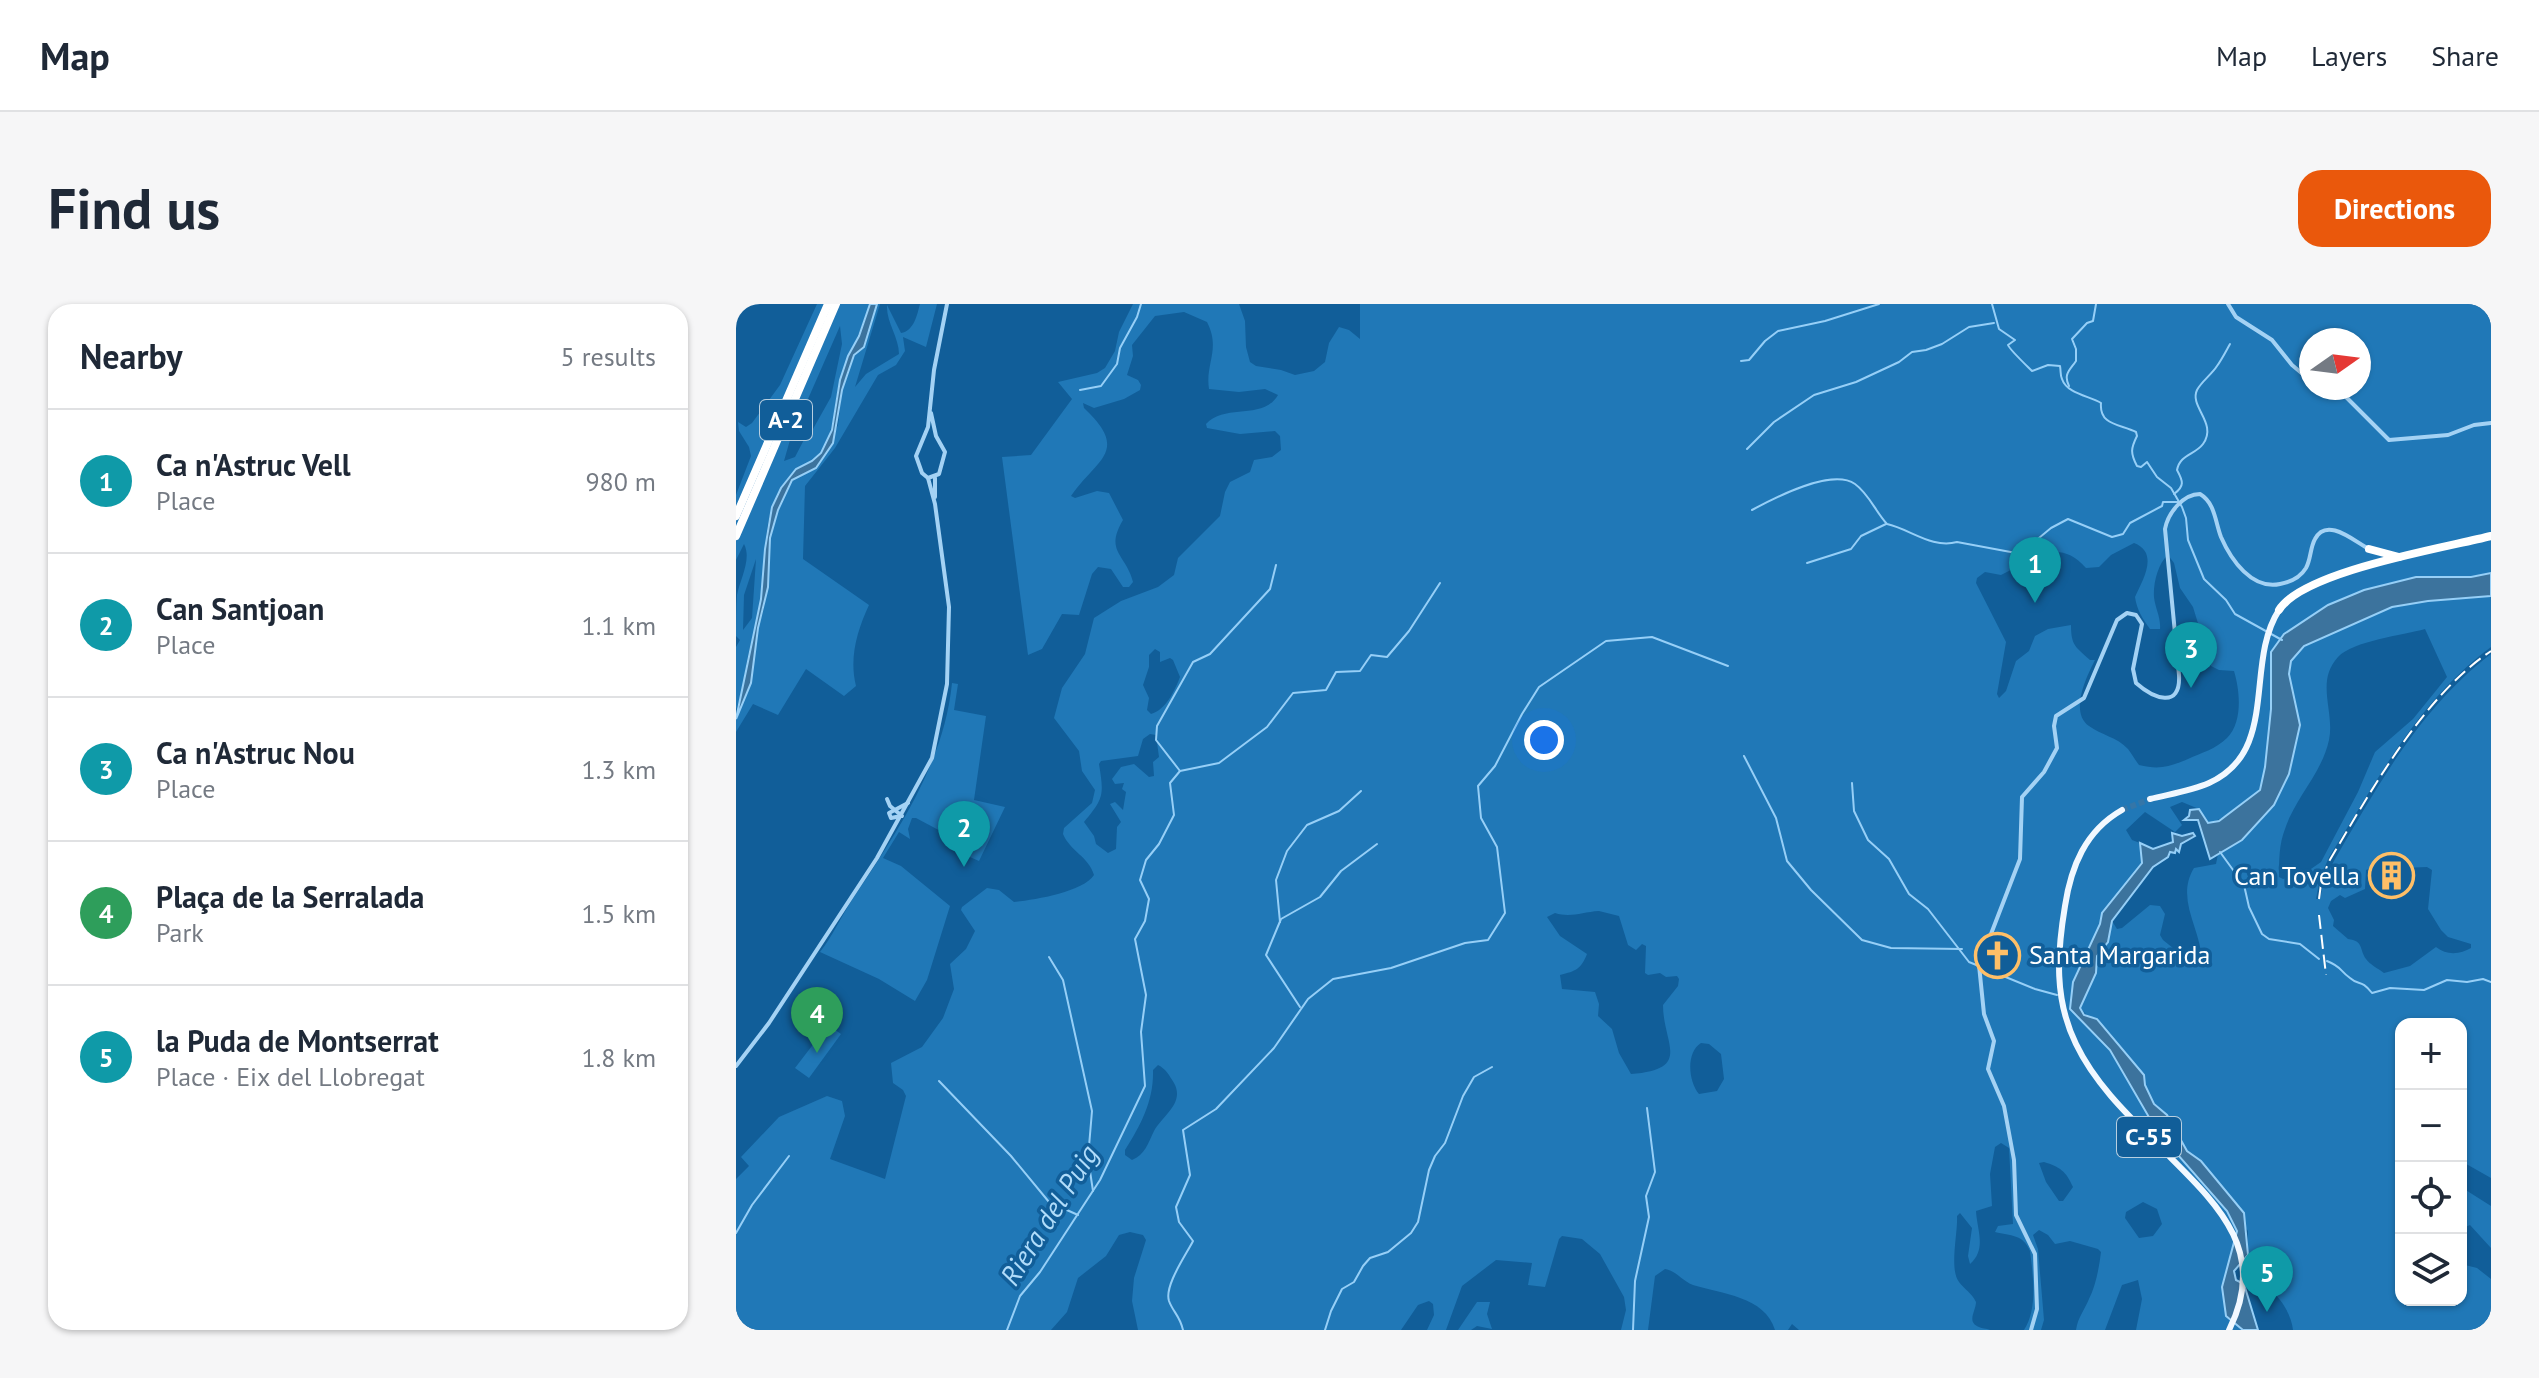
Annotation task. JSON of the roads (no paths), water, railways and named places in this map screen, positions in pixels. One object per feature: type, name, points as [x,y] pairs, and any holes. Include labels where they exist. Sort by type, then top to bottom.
[{"type":"highway","name":"A-2","points":[[736,516],[828,304]]},
{"type":"highway","name":"A-2","points":[[736,536],[836,304]]},
{"type":"highway","points":[[2358,571],[2376,556],[2413,555],[2491,538]]},
{"type":"highway","points":[[2277,613],[2296,592],[2314,583],[2491,538]]},
{"type":"highway","points":[[2376,556],[2399,562]]},
{"type":"main road","points":[[2150,799],[2214,781],[2242,757],[2255,727],[2264,645],[2277,613]]},
{"type":"main road","name":"C-55","points":[[2122,810],[2095,831],[2078,856],[2069,885],[2061,928],[2058,980],[2062,1004],[2071,1034],[2083,1058],[2105,1089],[2203,1189],[2235,1235],[2243,1264],[2243,1283],[2240,1305],[2229,1330]]},
{"type":"street","points":[[935,477],[923,476],[916,460],[931,413],[934,370],[947,304]]},
{"type":"street","points":[[2228,304],[2236,317],[2272,340],[2299,371]]},
{"type":"street","points":[[2350,400],[2389,440],[2407,436],[2442,436],[2474,425],[2491,423]]},
{"type":"street","points":[[931,413],[936,436],[945,452],[941,470],[935,477],[935,504]]},
{"type":"street","points":[[925,436],[936,436]]},
{"type":"street","points":[[736,1066],[775,1014],[902,816],[932,758],[947,684],[949,607],[935,504],[928,478]]},
{"type":"street","points":[[2031,1330],[2037,1314],[2035,1254],[2017,1218],[2014,1160],[2004,1106],[1988,1069],[1994,1041],[1984,1014],[1979,966],[2020,857],[2022,797],[2042,775],[2057,748],[2056,716],[2084,698],[2120,616],[2133,614],[2142,624],[2132,672],[2136,683],[2162,699],[2173,695],[2178,688],[2165,529],[2171,514],[2189,495],[2200,494],[2209,500],[2222,538],[2233,558],[2247,574],[2265,584],[2283,584],[2299,576],[2308,563],[2316,537],[2323,531],[2337,530],[2376,556]]},
{"type":"street","points":[[893,830],[887,799],[902,816]]},
{"type":"street","points":[[890,815],[910,801]]},
{"type":"street","points":[[890,815],[902,816]]},
{"type":"waterway","points":[[1080,390],[1101,386],[1117,364],[1120,348],[1141,304]]},
{"type":"waterway","points":[[1741,361],[1749,360],[1778,331],[1825,321],[1879,304]]},
{"type":"waterway","points":[[1992,304],[1999,329],[2015,340],[2009,347],[2032,371],[2048,365],[2060,366],[2061,377],[2069,388],[2101,403],[2101,411],[2107,420],[2136,432],[2132,451],[2137,466],[2141,467],[2147,462],[2157,477],[2171,488],[2186,518],[2188,540],[2204,579],[2226,600],[2235,614],[2282,640]]},
{"type":"waterway","points":[[2069,386],[2067,375],[2076,361],[2072,339],[2093,321],[2096,304]]},
{"type":"waterway","points":[[1747,449],[1774,422],[1814,395],[1856,382],[1899,362],[1912,352],[1942,344],[1969,327],[1994,323]]},
{"type":"waterway","points":[[2174,494],[2182,483],[2177,470],[2179,465],[2200,448],[2207,436],[2206,422],[2197,403],[2197,390],[2230,344]]},
{"type":"waterway","points":[[1752,510],[1803,486],[1845,480],[1860,488],[1887,524],[1930,541],[1957,542],[2016,553],[2022,552],[2051,528],[2068,519],[2112,537],[2123,534],[2130,523],[2162,506],[2163,502],[2178,502]]},
{"type":"waterway","points":[[1807,563],[1851,549],[1861,536],[1886,524]]},
{"type":"waterway","points":[[1180,771],[1156,740],[1157,726],[1193,662],[1210,654],[1270,589],[1276,565]]},
{"type":"waterway","name":"Riera del Puig","points":[[1007,1330],[1020,1296],[1040,1272],[1100,1180],[1145,1086],[1141,1032],[1146,995],[1135,939],[1145,921],[1149,899],[1140,880],[1146,860],[1159,844],[1174,815],[1170,783],[1180,771],[1219,763],[1267,727],[1293,693],[1326,690],[1336,672],[1360,671],[1371,655],[1387,657],[1409,631],[1440,583]]},
{"type":"waterway","points":[[1183,1330],[1168,1295],[1193,1241],[1179,1222],[1176,1207],[1190,1175],[1183,1130],[1216,1109],[1274,1048],[1308,999],[1333,979],[1391,968],[1465,943],[1488,940],[1505,913],[1497,847],[1481,818],[1478,786],[1495,766],[1539,687],[1606,641],[1652,637],[1728,666]]},
{"type":"waterway","points":[[1744,756],[1776,818],[1787,861],[1811,890],[1862,940],[1891,948],[1962,949]]},
{"type":"waterway","points":[[1852,783],[1854,811],[1868,840],[1889,859],[1909,894],[1928,909],[1969,962],[2057,995]]},
{"type":"waterway","points":[[1280,922],[1276,880],[1287,851],[1307,825],[1339,811],[1361,791]]},
{"type":"waterway","points":[[1300,1007],[1266,955],[1281,919],[1320,897],[1341,871],[1377,844]]},
{"type":"waterway","points":[[2220,852],[2244,885],[2249,907],[2262,934],[2269,939],[2300,944],[2319,959]]},
{"type":"waterway","points":[[1049,957],[1063,980],[1092,1111],[1088,1158],[1093,1191]]},
{"type":"waterway","points":[[2327,961],[2372,993],[2390,988],[2424,990],[2447,980],[2467,982],[2483,979],[2491,982]]},
{"type":"waterway","points":[[1325,1330],[1342,1289],[1354,1282],[1370,1258],[1388,1252],[1411,1233],[1418,1222],[1429,1170],[1445,1143],[1463,1096],[1474,1077],[1492,1067]]},
{"type":"waterway","points":[[939,1081],[1011,1156],[1049,1202],[1078,1215]]},
{"type":"waterway","points":[[1633,1330],[1635,1281],[1649,1217],[1646,1196],[1655,1172],[1647,1108]]},
{"type":"waterway","points":[[736,1233],[752,1205],[789,1156]]},
{"type":"tunnel","points":[[2122,810],[2150,799]]},
{"type":"railway","points":[[2319,899],[2328,863],[2399,748],[2442,694],[2491,651]]},
{"type":"railway","points":[[2319,915],[2326,975]]},
{"type":"place","name":"Ca n'Astruc Vell","points":[[2035,603]]},
{"type":"place","name":"Ca n'Astruc Nou","points":[[2191,688]]},
{"type":"place","name":"Can Santjoan","points":[[964,867]]},
{"type":"place","name":"Can Tovella","points":[[2391,876]]},
{"type":"place","name":"Santa Margarida","points":[[1998,955]]},
{"type":"place","name":"Plaça de la Serralada","points":[[817,1053]]},
{"type":"place","name":"la Puda de Montserrat","points":[[2267,1312]]}]
